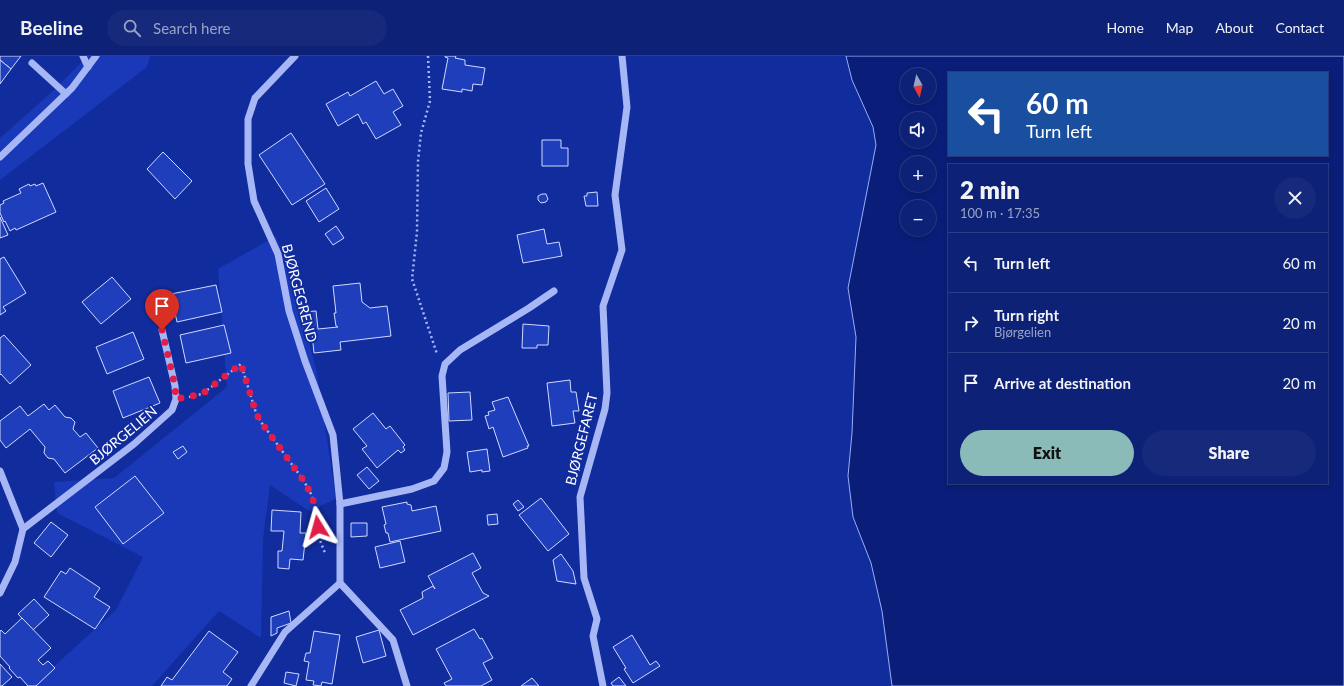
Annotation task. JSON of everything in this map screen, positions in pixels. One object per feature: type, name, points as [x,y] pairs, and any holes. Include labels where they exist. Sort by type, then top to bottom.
[{"type":"street","points":[[83,56],[88,67]]},
{"type":"street","points":[[0,157],[72,88],[96,56]]},
{"type":"street","name":"BJØRGEGREND","points":[[295,56],[255,98],[248,119],[248,164],[254,201],[278,254],[289,311],[305,361],[333,435],[340,504],[340,583]]},
{"type":"street","name":"BJØRGEFARET","points":[[603,686],[593,636],[597,619],[584,578],[580,497],[605,409],[607,393],[603,306],[622,250],[615,195],[627,107],[622,56]]},
{"type":"street","points":[[32,63],[66,94]]},
{"type":"street","points":[[340,504],[412,489],[434,481],[444,468],[447,452],[442,376],[445,364],[460,350],[554,291]]},
{"type":"street","points":[[162,330],[175,386],[176,399]]},
{"type":"street","name":"BJØRGELIEN","points":[[23,529],[134,444],[172,410],[176,399]]},
{"type":"street","points":[[0,471],[23,529],[15,562],[0,593]]},
{"type":"street","points":[[251,686],[285,632],[340,583],[393,640],[407,686]]},
{"type":"path","points":[[428,56],[430,101],[421,133],[418,161],[417,232],[412,279],[436,351],[445,364]]},
{"type":"path","points":[[176,399],[202,394],[241,364],[256,413],[304,481],[311,494],[315,506],[320,538],[326,557]]},
{"type":"shaded area","points":[[88,56],[150,56],[147,67],[0,180],[0,138],[54,90]]},
{"type":"shaded area","points":[[846,56],[1344,56],[1344,686],[892,686],[882,611],[871,563],[853,517],[848,476],[852,433],[856,337],[848,288],[876,145],[873,127],[852,80]]},
{"type":"shaded area","points":[[276,236],[297,295],[317,373],[336,499],[309,511],[270,485],[263,539],[261,638],[219,611],[152,686],[31,686],[116,610],[143,557],[57,513],[54,482],[114,478],[227,387],[218,269]]},
{"type":"building","points":[[0,56],[21,56],[11,69],[0,60]]},
{"type":"building","points":[[445,56],[456,56],[455,58],[465,60],[465,65],[485,68],[482,85],[473,84],[472,91],[462,89],[462,92],[442,89],[448,58]]},
{"type":"building","points":[[0,60],[11,69],[0,84]]},
{"type":"building","points":[[376,81],[384,94],[393,89],[403,106],[393,112],[401,125],[376,139],[366,122],[363,124],[358,114],[338,126],[326,104],[348,92],[350,96]]},
{"type":"building","points":[[291,133],[325,184],[292,205],[259,155]]},
{"type":"building","points":[[542,140],[561,140],[561,148],[568,148],[568,166],[542,166]]},
{"type":"building","points":[[163,152],[192,181],[175,199],[147,169]]},
{"type":"building","points":[[43,183],[56,212],[16,230],[15,228],[10,231],[0,213],[0,205],[4,203],[3,201],[21,193],[19,189],[29,184],[30,186],[35,184],[36,186]]},
{"type":"building","points":[[326,188],[339,209],[319,222],[306,201]]},
{"type":"building","points":[[597,192],[598,206],[586,206],[584,196],[587,196],[587,193]]},
{"type":"building","points":[[546,194],[548,199],[546,202],[541,203],[538,200],[538,196]]},
{"type":"building","points":[[0,217],[8,235],[0,238]]},
{"type":"building","points":[[336,226],[344,238],[333,245],[325,234]]},
{"type":"building","points":[[544,229],[547,244],[559,242],[562,256],[523,263],[517,235]]},
{"type":"building","points":[[4,257],[26,293],[3,307],[6,311],[0,315],[0,259]]},
{"type":"building","points":[[112,277],[131,299],[101,324],[82,302]]},
{"type":"building","points":[[360,283],[362,302],[370,308],[387,306],[391,336],[340,342],[341,350],[314,353],[312,334],[307,334],[302,312],[316,311],[318,329],[338,327],[336,326],[334,313],[336,313],[333,286]]},
{"type":"building","points":[[216,285],[222,312],[177,322],[171,294]]},
{"type":"building","points":[[523,324],[549,326],[548,345],[537,345],[537,348],[522,348]]},
{"type":"building","points":[[224,325],[231,353],[186,363],[180,335]]},
{"type":"building","points":[[133,332],[144,359],[107,374],[96,347]]},
{"type":"building","points":[[4,335],[31,365],[10,384],[1,374],[0,375],[0,338]]},
{"type":"building","points":[[149,377],[160,403],[123,418],[113,391]]},
{"type":"building","points":[[570,380],[571,392],[576,392],[579,411],[573,411],[575,423],[552,426],[547,383]]},
{"type":"building","points":[[470,392],[472,420],[449,421],[448,393]]},
{"type":"building","points":[[508,397],[529,446],[527,446],[528,448],[503,457],[493,427],[489,429],[485,416],[489,415],[488,412],[495,410],[492,402]]},
{"type":"building","points":[[44,404],[49,410],[55,405],[65,417],[71,418],[75,422],[73,429],[80,437],[86,433],[98,448],[65,473],[54,459],[48,458],[44,453],[45,447],[30,429],[6,448],[0,440],[0,421],[20,406],[28,416]]},
{"type":"building","points":[[373,413],[386,429],[390,426],[405,445],[403,447],[405,450],[401,453],[398,450],[377,468],[362,449],[367,446],[353,429]]},
{"type":"building","points":[[183,446],[187,452],[178,459],[173,452]]},
{"type":"building","points":[[487,449],[490,471],[482,472],[482,470],[470,472],[467,452]]},
{"type":"building","points":[[367,467],[379,481],[369,489],[357,475]]},
{"type":"building","points":[[135,476],[164,513],[123,544],[95,507]]},
{"type":"building","points":[[541,498],[569,534],[548,551],[519,515]]},
{"type":"building","points":[[518,500],[524,507],[518,511],[513,504]]},
{"type":"building","points":[[407,502],[407,504],[411,505],[412,511],[436,506],[441,531],[390,542],[384,525],[386,524],[382,507]]},
{"type":"building","points":[[272,510],[301,512],[300,533],[306,533],[303,560],[290,559],[289,569],[278,568],[278,551],[282,551],[284,531],[271,531]]},
{"type":"building","points":[[497,514],[498,524],[488,525],[487,515]]},
{"type":"building","points":[[51,522],[68,535],[51,557],[34,543]]},
{"type":"building","points":[[351,523],[367,523],[367,536],[351,537]]},
{"type":"building","points":[[400,541],[405,562],[380,568],[375,547]]},
{"type":"building","points":[[473,553],[481,568],[472,573],[483,593],[489,596],[413,635],[400,610],[423,598],[422,592],[433,586],[435,589],[428,576]]},
{"type":"building","points":[[561,554],[573,571],[576,584],[557,581],[553,560]]},
{"type":"building","points":[[70,568],[100,588],[94,597],[110,607],[95,629],[44,597],[61,571],[66,574]]},
{"type":"building","points":[[34,599],[49,615],[33,630],[18,614]]},
{"type":"building","points":[[289,611],[291,623],[277,628],[277,633],[271,636],[271,617]]},
{"type":"building","points":[[22,618],[51,648],[38,660],[43,665],[48,661],[55,668],[36,686],[28,686],[20,677],[18,678],[0,656],[1,630],[5,634]]},
{"type":"building","points":[[474,629],[480,639],[482,638],[493,658],[483,663],[492,680],[481,686],[446,686],[444,683],[452,679],[436,649]]},
{"type":"building","points":[[379,630],[386,656],[363,663],[356,637]]},
{"type":"building","points":[[209,631],[238,652],[223,672],[232,679],[227,686],[161,686],[167,677],[172,680]]},
{"type":"building","points":[[314,631],[340,635],[332,684],[322,682],[321,686],[313,685],[314,681],[306,680],[309,662],[304,661],[306,653],[310,653]]},
{"type":"building","points":[[632,635],[650,665],[656,661],[660,666],[633,683],[613,647]]},
{"type":"building","points":[[0,664],[12,677],[2,686],[0,686]]},
{"type":"building","points":[[286,672],[299,674],[296,686],[284,683]]},
{"type":"building","points":[[619,677],[626,686],[613,686],[611,683]]},
{"type":"building","points":[[532,678],[539,686],[521,686]]},
{"type":"route","points":[[162,330],[175,386],[176,399],[202,394],[241,364],[256,413],[304,481],[311,494],[315,506],[318,527]]}]
